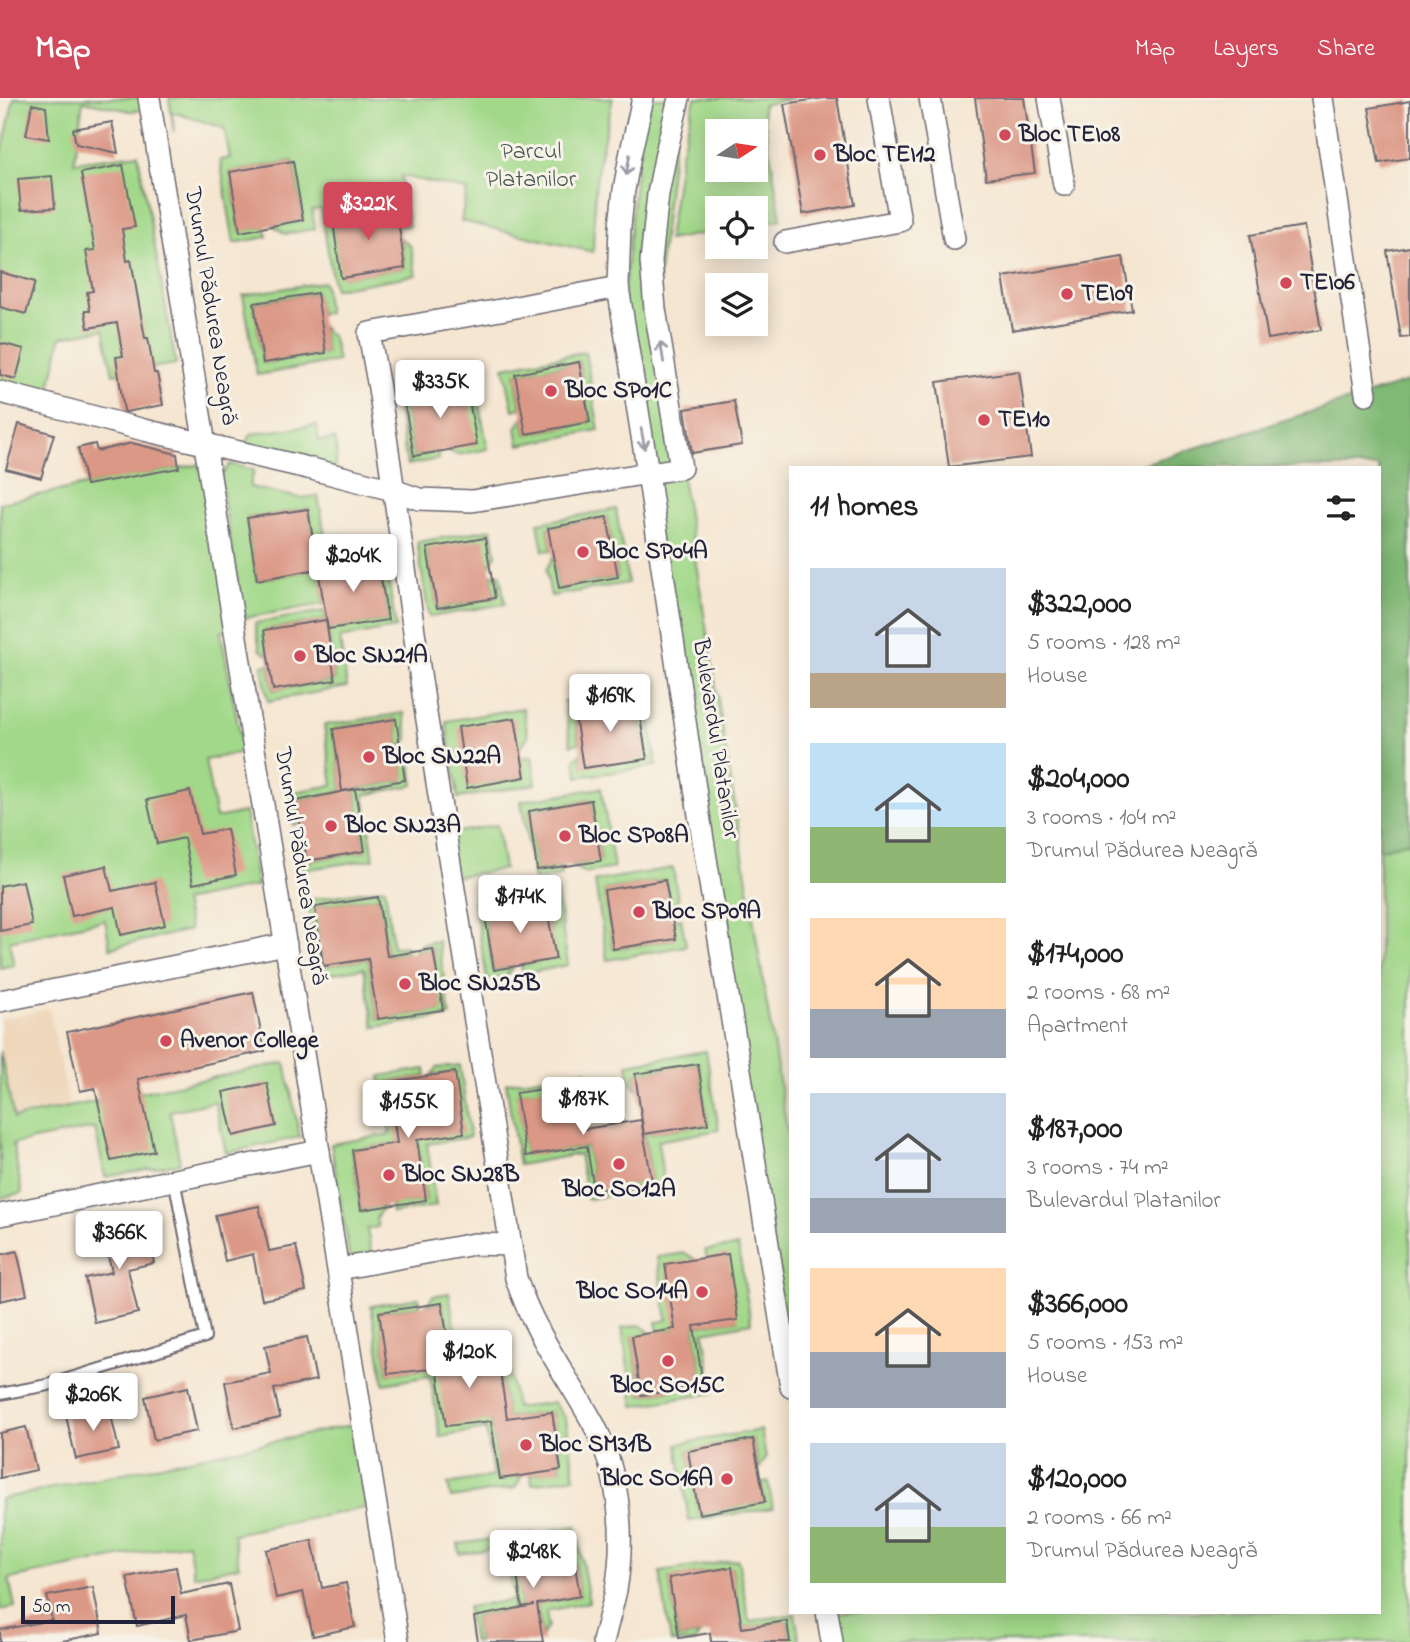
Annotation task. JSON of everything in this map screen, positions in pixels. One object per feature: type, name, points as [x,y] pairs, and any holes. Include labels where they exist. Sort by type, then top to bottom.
[{"type":"street","name":"Drumul Pădurea Neagră","points":[[149,98],[398,1642]]},
{"type":"street","name":"Bulevardul Platanilor","points":[[643,98],[624,190],[618,287],[789,1374]]},
{"type":"street","points":[[0,392],[393,490],[419,499],[472,501],[681,468],[655,309],[651,261],[666,153],[679,98]]},
{"type":"street","points":[[785,242],[900,221],[879,98]]},
{"type":"street","points":[[930,98],[954,239]]},
{"type":"street","points":[[1049,98],[1064,185]]},
{"type":"street","points":[[1322,98],[1366,394]]},
{"type":"street","points":[[603,1642],[619,1570],[618,1505],[612,1469],[590,1417],[542,1340],[516,1278],[369,333],[618,287]]},
{"type":"street","points":[[0,1001],[286,944]]},
{"type":"street","points":[[0,1214],[319,1150]]},
{"type":"street","points":[[339,1269],[474,1244],[511,1245]]},
{"type":"street","points":[[827,1614],[832,1642]]},
{"type":"lane","points":[[0,1394],[48,1385],[205,1337],[174,1179]]},
{"type":"shaded area","points":[[49,1009],[69,1106],[0,1121],[0,1019]]},
{"type":"green space","points":[[14,98],[149,98],[151,109],[130,111],[83,101],[74,162],[138,154],[176,364],[113,374],[104,329],[61,337],[49,393],[0,381],[0,161]]},
{"type":"green space","name":"Parcul Platanilor","points":[[169,98],[613,98],[599,160],[593,252],[461,221],[467,190],[401,176],[409,226],[399,227],[395,206],[332,216],[342,277],[405,268],[401,238],[411,247],[416,275],[334,289],[321,209],[312,210],[315,229],[285,234],[273,225],[303,220],[293,161],[230,172],[240,231],[265,227],[267,237],[234,243],[220,160],[230,158],[224,128],[172,112],[174,132]]},
{"type":"green space","points":[[643,98],[679,98],[655,309],[789,1142],[789,1374],[622,314]]},
{"type":"green space","points":[[695,98],[794,98],[762,105],[764,119],[705,119],[705,182],[768,182],[768,141],[781,219],[768,222],[768,196],[705,196],[705,233],[668,240],[680,158]]},
{"type":"green space","points":[[324,282],[328,313],[320,314],[316,293],[254,303],[263,363],[326,353],[322,327],[333,338],[338,361],[257,375],[243,295]]},
{"type":"green space","points":[[585,352],[599,430],[519,445],[516,428],[523,417],[526,434],[590,422],[579,362],[515,374],[521,408],[513,410],[504,367]]},
{"type":"green space","points":[[473,373],[488,449],[458,455],[448,450],[465,383],[403,395],[414,456],[438,452],[439,459],[407,465],[394,387]]},
{"type":"green space","points":[[1410,381],[1410,841],[1381,849],[1381,466],[1137,466]]},
{"type":"green space","points":[[317,425],[319,441],[335,439],[335,468],[245,446],[251,434]]},
{"type":"green space","points":[[209,463],[235,629],[221,632],[243,752],[205,760],[216,818],[245,812],[257,886],[184,901],[190,930],[110,948],[105,920],[9,941],[14,965],[0,968],[0,503],[119,478]]},
{"type":"green space","points":[[230,464],[254,470],[250,487],[300,498],[318,496],[329,558],[383,548],[396,628],[340,638],[347,687],[268,701],[262,666],[269,664],[273,690],[335,680],[328,629],[388,620],[378,561],[319,569],[324,604],[243,618],[220,478]],"holes":[[[308,509],[318,569],[257,580],[247,518]]]},
{"type":"green space","points":[[616,509],[628,583],[551,596],[546,570],[553,557],[559,588],[618,577],[607,517],[548,528],[552,550],[543,551],[538,523]]},
{"type":"green space","points":[[492,529],[496,555],[489,566],[427,549],[437,608],[495,598],[491,575],[500,574],[505,604],[429,617],[417,542]]},
{"type":"green space","points":[[325,611],[326,620],[265,630],[268,655],[260,650],[255,623]]},
{"type":"green space","points":[[645,688],[657,766],[578,777],[575,760],[580,754],[583,767],[646,758],[638,700],[574,709],[579,743],[571,745],[564,701]]},
{"type":"green space","points":[[523,708],[528,736],[520,749],[468,787],[524,777],[521,758],[532,756],[536,784],[458,798],[446,721]]},
{"type":"green space","points":[[404,713],[408,739],[400,749],[396,719],[334,729],[342,791],[296,801],[300,823],[293,825],[288,793],[333,785],[324,725]]},
{"type":"green space","points":[[410,758],[414,785],[364,795],[374,859],[302,870],[299,849],[303,838],[308,861],[365,851],[355,789],[404,780],[402,759]]},
{"type":"green space","points":[[601,788],[614,868],[585,873],[572,866],[601,860],[591,800],[529,811],[537,870],[560,868],[561,876],[534,880],[521,801]]},
{"type":"green space","points":[[497,825],[504,869],[453,877],[447,834]]},
{"type":"green space","points":[[1410,841],[1410,1642],[832,1642],[827,1614],[1381,1614],[1381,849]]},
{"type":"green space","points":[[673,868],[678,899],[670,910],[665,880],[604,890],[613,949],[675,939],[672,920],[681,918],[686,946],[607,960],[595,881]]},
{"type":"green space","points":[[556,887],[568,965],[523,974],[521,965],[555,959],[545,899],[484,910],[493,970],[513,967],[505,977],[487,980],[474,901]]},
{"type":"green space","points":[[385,888],[393,947],[406,946],[407,953],[387,956],[378,897],[316,907],[319,940],[313,940],[308,900]]},
{"type":"green space","points":[[438,941],[450,1016],[374,1027],[364,968],[319,976],[316,959],[320,950],[323,966],[368,959],[378,1019],[442,1010],[433,949],[415,952],[421,944]]},
{"type":"green space","points":[[0,1051],[14,1118],[285,1063],[300,1137],[226,1153],[215,1102],[170,1111],[180,1163],[105,1177],[95,1128],[13,1144],[22,1193],[0,1198]]},
{"type":"green space","points":[[706,1051],[719,1130],[658,1141],[664,1186],[587,1199],[579,1154],[519,1165],[506,1083],[586,1071],[588,1089],[579,1100],[577,1084],[517,1093],[526,1155],[587,1146],[594,1190],[652,1181],[644,1134],[708,1124],[698,1064],[635,1074],[637,1089],[631,1084],[627,1064]]},
{"type":"green space","points":[[460,1065],[470,1137],[427,1144],[436,1206],[392,1213],[391,1205],[426,1200],[417,1140],[455,1072],[432,1075],[437,1068]]},
{"type":"green space","points":[[425,1069],[426,1076],[388,1082],[398,1143],[352,1150],[361,1210],[384,1206],[376,1218],[378,1227],[367,1229],[373,1263],[351,1267],[331,1144],[390,1134],[380,1076]]},
{"type":"green space","points":[[738,1246],[751,1323],[704,1332],[713,1393],[634,1406],[622,1328],[640,1325],[651,1333],[632,1337],[641,1395],[703,1386],[694,1326],[737,1320],[705,1250]]},
{"type":"green space","points":[[685,1253],[696,1260],[675,1329],[658,1332],[656,1322],[667,1320],[657,1257]]},
{"type":"green space","points":[[449,1293],[459,1356],[473,1354],[474,1362],[452,1365],[442,1303],[426,1305],[433,1296]]},
{"type":"green space","points":[[419,1298],[420,1306],[379,1312],[388,1374],[437,1368],[491,1421],[500,1479],[522,1476],[515,1488],[451,1498],[448,1484],[493,1476],[486,1429],[440,1437],[430,1376],[384,1384],[371,1306]]},
{"type":"green space","points":[[506,1347],[516,1408],[553,1402],[566,1419],[575,1477],[532,1484],[531,1474],[561,1469],[552,1412],[507,1418],[498,1359],[482,1361],[488,1350]]},
{"type":"green space","points":[[356,1424],[369,1507],[233,1534],[239,1566],[194,1576],[188,1543],[9,1579],[15,1607],[0,1610],[0,1499]]},
{"type":"green space","points":[[761,1430],[766,1458],[759,1469],[753,1439],[688,1451],[699,1514],[765,1501],[761,1483],[768,1481],[773,1508],[689,1521],[677,1444]]},
{"type":"green space","points":[[576,1526],[589,1602],[546,1611],[548,1626],[542,1635],[537,1604],[580,1596],[570,1535],[551,1538],[550,1530]]},
{"type":"green space","points":[[533,1533],[543,1539],[512,1545],[522,1607],[474,1617],[478,1642],[473,1642],[467,1607],[514,1600],[505,1547],[460,1554],[458,1544]]},
{"type":"green space","points":[[738,1560],[749,1621],[795,1614],[800,1642],[790,1642],[787,1621],[742,1628],[732,1568],[669,1578],[679,1638],[699,1635],[694,1642],[671,1642],[660,1572]]},
{"type":"building","name":"Bloc TEI12","points":[[837,98],[855,205],[803,214],[784,104]]},
{"type":"building","name":"Bloc TEI08","points":[[975,98],[1024,98],[1035,173],[986,179]]},
{"type":"building","points":[[1410,101],[1410,158],[1379,163],[1369,108]]},
{"type":"building","points":[[32,104],[46,107],[49,139],[26,135]]},
{"type":"building","points":[[112,122],[118,153],[76,144],[73,129]]},
{"type":"building","points":[[293,161],[303,220],[240,232],[230,172]]},
{"type":"building","points":[[123,165],[135,227],[122,229],[127,261],[131,260],[145,338],[148,338],[163,405],[126,412],[116,357],[123,356],[117,323],[88,328],[85,311],[90,311],[87,292],[93,291],[86,251],[95,250],[81,173]]},
{"type":"building","points":[[52,176],[55,208],[21,210],[18,179]]},
{"type":"building","points":[[396,206],[405,268],[341,278],[332,215]]},
{"type":"building","name":"TEI06","points":[[1304,226],[1321,330],[1268,339],[1250,235]]},
{"type":"building","points":[[1410,247],[1410,337],[1401,338],[1387,251]]},
{"type":"building","name":"TEI09","points":[[1123,257],[1132,310],[1012,330],[1003,277]]},
{"type":"building","points":[[0,272],[35,282],[26,314],[0,307]]},
{"type":"building","points":[[317,293],[326,353],[263,363],[254,303]]},
{"type":"building","points":[[0,343],[24,349],[16,379],[0,375]]},
{"type":"building","name":"Bloc SP01C","points":[[579,362],[590,422],[526,434],[515,374]]},
{"type":"building","name":"TEI10","points":[[1019,371],[1031,457],[949,466],[937,382]]},
{"type":"building","points":[[466,383],[477,445],[414,456],[403,395]]},
{"type":"building","points":[[734,401],[742,445],[692,453],[685,409]]},
{"type":"building","points":[[19,424],[54,434],[41,478],[6,469]]},
{"type":"building","points":[[132,443],[177,454],[179,468],[86,485],[78,448],[95,444],[97,451]]},
{"type":"building","points":[[308,509],[318,569],[257,580],[247,518]]},
{"type":"building","name":"Bloc SP04A","points":[[607,517],[618,577],[559,588],[548,528]]},
{"type":"building","points":[[485,538],[495,598],[437,608],[427,548]]},
{"type":"building","points":[[378,560],[388,620],[328,629],[318,569]]},
{"type":"building","name":"Bloc SN21A","points":[[326,620],[335,680],[273,690],[264,630]]},
{"type":"building","points":[[637,699],[647,759],[583,768],[574,709]]},
{"type":"building","points":[[515,718],[525,777],[467,788],[458,727]]},
{"type":"building","name":"Bloc SN22A","points":[[396,719],[405,780],[342,791],[333,729]]},
{"type":"building","name":"Bloc SN23A","points":[[355,789],[365,851],[307,861],[296,801]]},
{"type":"building","points":[[190,791],[200,834],[227,829],[236,875],[193,884],[184,838],[157,844],[147,800]]},
{"type":"building","name":"Bloc SP08A","points":[[591,800],[601,861],[537,870],[529,811]]},
{"type":"building","points":[[106,866],[112,891],[155,882],[165,925],[121,935],[115,907],[72,916],[63,875]]},
{"type":"building","name":"Bloc SP09A","points":[[665,880],[676,939],[613,949],[604,890]]},
{"type":"building","points":[[23,881],[32,925],[0,931],[0,886]]},
{"type":"building","points":[[378,897],[387,956],[433,949],[443,1010],[378,1019],[368,959],[323,966],[315,907]]},
{"type":"building","points":[[545,899],[556,959],[494,970],[484,910]]},
{"type":"building","name":"Avenor College","points":[[253,992],[265,1051],[138,1079],[154,1151],[111,1161],[95,1088],[80,1091],[67,1032]]},
{"type":"building","points":[[698,1064],[708,1124],[644,1134],[635,1074]]},
{"type":"building","points":[[455,1072],[464,1133],[417,1140],[426,1200],[361,1210],[352,1150],[397,1143],[388,1082]]},
{"type":"building","points":[[267,1083],[276,1126],[233,1136],[223,1092]]},
{"type":"building","points":[[577,1084],[584,1129],[641,1120],[652,1181],[594,1191],[587,1146],[526,1156],[516,1093]]},
{"type":"building","points":[[259,1206],[269,1251],[296,1246],[306,1291],[262,1300],[253,1254],[225,1261],[215,1215]]},
{"type":"building","points":[[144,1219],[154,1263],[128,1269],[138,1313],[95,1323],[85,1278],[112,1272],[101,1228]]},
{"type":"building","points":[[17,1251],[27,1295],[0,1301],[0,1255]]},
{"type":"building","points":[[728,1254],[738,1320],[694,1326],[703,1386],[641,1395],[632,1336],[675,1329],[665,1264]]},
{"type":"building","points":[[442,1303],[452,1366],[498,1358],[507,1418],[552,1412],[561,1470],[500,1479],[491,1421],[446,1426],[437,1368],[388,1374],[379,1312]]},
{"type":"building","points":[[307,1337],[316,1380],[274,1389],[280,1418],[234,1428],[225,1382],[271,1373],[265,1346]]},
{"type":"building","points":[[188,1387],[197,1431],[154,1440],[145,1397]]},
{"type":"building","points":[[109,1406],[119,1450],[76,1459],[66,1416]]},
{"type":"building","points":[[26,1427],[36,1470],[0,1478],[0,1433]]},
{"type":"building","name":"Bloc SO16A","points":[[753,1439],[765,1502],[699,1514],[688,1451]]},
{"type":"building","points":[[570,1535],[580,1596],[537,1604],[543,1642],[478,1642],[474,1617],[534,1605],[522,1607],[512,1544]]},
{"type":"building","points":[[312,1540],[322,1588],[346,1583],[355,1627],[313,1636],[303,1592],[276,1598],[266,1550]]},
{"type":"building","points":[[176,1567],[181,1594],[229,1584],[238,1631],[191,1640],[186,1615],[137,1626],[127,1577]]},
{"type":"building","points":[[732,1567],[742,1628],[787,1621],[790,1642],[711,1642],[710,1633],[679,1638],[669,1578]]},
{"type":"building","points":[[93,1587],[102,1633],[57,1642],[0,1642],[0,1630],[52,1620],[47,1596]]},
{"type":"place","name":"Bloc TEI08","points":[[1005,135]]},
{"type":"place","name":"Bloc TEI12","points":[[820,155]]},
{"type":"place","name":"TEI06","points":[[1286,283]]},
{"type":"place","name":"TEI09","points":[[1067,294]]},
{"type":"place","name":"Bloc SP01C","points":[[551,391]]},
{"type":"place","name":"TEI10","points":[[984,420]]},
{"type":"place","name":"Bloc SP04A","points":[[583,552]]},
{"type":"place","name":"Bloc SN21A","points":[[300,656]]},
{"type":"place","name":"Bloc SN22A","points":[[369,757]]},
{"type":"place","name":"Bloc SN23A","points":[[331,826]]},
{"type":"place","name":"Bloc SP08A","points":[[565,836]]},
{"type":"place","name":"Bloc SP09A","points":[[639,912]]},
{"type":"place","name":"Bloc SN25B","points":[[405,984]]},
{"type":"place","name":"Avenor College","points":[[166,1041]]},
{"type":"place","name":"Bloc SO12A","points":[[619,1164]]},
{"type":"place","name":"Bloc SN28B","points":[[389,1175]]},
{"type":"place","name":"Bloc SO14A","points":[[702,1292]]},
{"type":"place","name":"Bloc SO15C","points":[[668,1361]]},
{"type":"place","name":"Bloc SM31B","points":[[526,1445]]},
{"type":"place","name":"Bloc SO16A","points":[[727,1479]]}]
